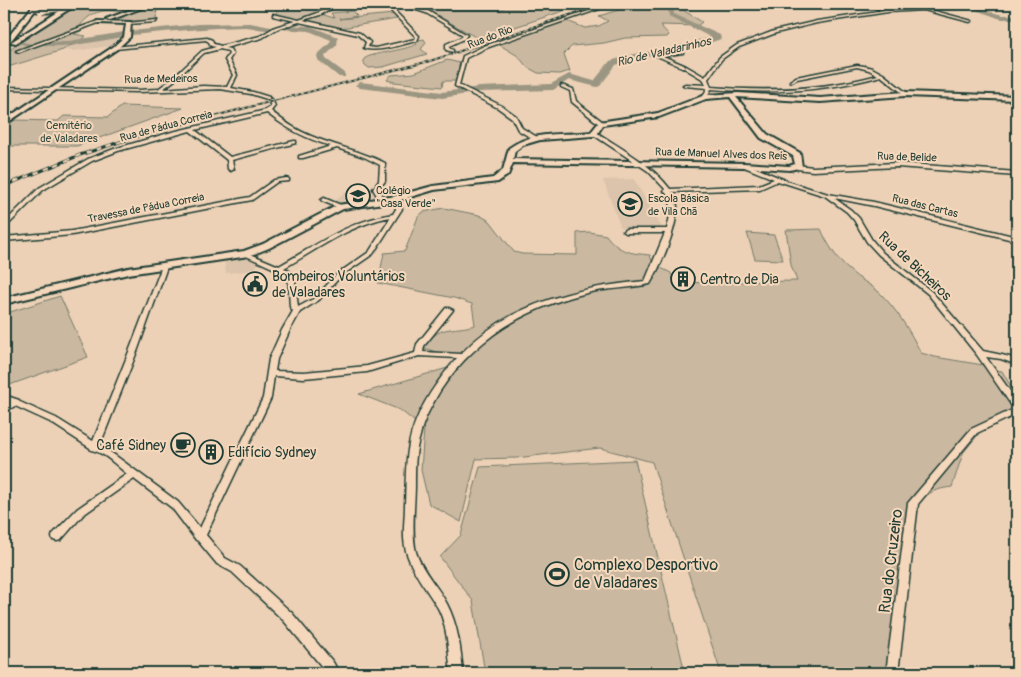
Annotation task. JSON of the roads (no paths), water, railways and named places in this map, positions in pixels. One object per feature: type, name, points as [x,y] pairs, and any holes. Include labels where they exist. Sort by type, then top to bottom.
[{"type":"highway","points":[[8,43],[47,9],[59,4]]},
{"type":"highway","points":[[4,50],[35,5]]},
{"type":"highway","points":[[8,43],[73,5]]},
{"type":"main road","points":[[35,5],[36,10],[46,11],[80,4]]},
{"type":"main road","points":[[140,8],[147,4]]},
{"type":"main road","points":[[99,22],[151,4]]},
{"type":"main road","points":[[108,19],[126,23]]},
{"type":"main road","points":[[99,22],[126,23]]},
{"type":"main road","points":[[4,123],[115,48],[127,37],[126,23]]},
{"type":"main road","points":[[4,301],[128,271],[246,254],[266,246],[341,207],[396,198],[433,188],[495,180],[504,176],[509,170],[512,150],[516,145],[535,138],[568,137],[594,133],[601,123],[659,115],[705,97],[731,95],[820,100],[905,94],[1017,98]]},
{"type":"main road","points":[[731,95],[764,136],[798,155],[800,163],[797,167]]},
{"type":"main road","points":[[509,161],[640,163]]},
{"type":"main road","name":"Rua de Manuel Alves dos Reis","points":[[640,163],[797,167]]},
{"type":"street","points":[[159,90],[203,52],[220,46],[256,39],[339,4]]},
{"type":"street","points":[[274,15],[358,34],[368,42],[366,48],[376,49],[416,40],[418,37],[391,9],[402,4],[427,12],[465,35],[463,38],[447,45],[446,48],[452,51]]},
{"type":"street","name":"Rua do Rio","points":[[535,138],[520,129],[514,117],[500,107],[457,86],[464,55],[612,4]]},
{"type":"street","points":[[867,4],[888,11]]},
{"type":"street","points":[[706,79],[721,58],[738,46],[764,36],[817,22],[888,11],[924,9],[970,21]]},
{"type":"street","points":[[126,23],[156,21]]},
{"type":"street","points":[[18,51],[99,22]]},
{"type":"street","points":[[115,48],[207,39],[211,41],[212,45],[229,50],[231,54],[227,60],[235,75],[228,89]]},
{"type":"street","points":[[682,48],[682,52],[658,56],[685,67],[706,79],[709,92],[705,97]]},
{"type":"street","points":[[792,81],[796,78],[857,66],[872,68],[905,94]]},
{"type":"street","points":[[685,86],[752,92],[790,91],[822,88],[882,75]]},
{"type":"street","points":[[562,86],[572,90],[574,101],[601,123]]},
{"type":"street","name":"Rua de Medeiros","points":[[4,88],[54,90],[228,89],[258,94],[268,99],[273,106],[268,111]]},
{"type":"street","points":[[86,95],[91,89]]},
{"type":"street","points":[[268,111],[277,119],[312,138],[368,156],[383,164],[382,181],[376,189],[382,200]]},
{"type":"street","name":"Rua de Pádua Correia","points":[[4,226],[41,189],[90,160],[116,150],[191,129],[268,111]]},
{"type":"street","points":[[4,116],[13,117]]},
{"type":"street","points":[[191,129],[230,159],[231,169]]},
{"type":"street","name":"Rua de Manuel Alves dos Reis","points":[[594,133],[640,163]]},
{"type":"street","points":[[230,159],[294,142]]},
{"type":"street","points":[[301,156],[337,146]]},
{"type":"street","points":[[457,673],[450,630],[444,608],[413,561],[409,541],[412,451],[415,435],[434,394],[460,356],[497,327],[562,297],[608,286],[648,283],[669,231],[674,210],[673,200],[668,190],[640,163]]},
{"type":"street","name":"Rua de Bicheiros","points":[[744,165],[778,179],[828,195],[850,211],[857,219],[869,241],[880,254],[930,293],[980,353],[1017,409]]},
{"type":"street","name":"Rua de Belide","points":[[797,167],[813,169],[897,165],[1017,174]]},
{"type":"street","points":[[668,190],[760,187],[778,179]]},
{"type":"street","name":"Travessa de Pádua Correia","points":[[4,239],[79,232],[252,198],[276,181],[287,180]]},
{"type":"street","name":"Rua das Cartas","points":[[828,195],[874,204],[1017,239]]},
{"type":"street","points":[[200,537],[267,398],[273,359],[286,330],[297,311],[317,299],[339,274],[371,253],[398,209],[396,198]]},
{"type":"street","points":[[324,200],[341,207]]},
{"type":"street","points":[[280,268],[349,227],[378,217],[395,215]]},
{"type":"street","points":[[626,231],[669,231]]},
{"type":"street","points":[[246,254],[291,274],[294,307],[297,311]]},
{"type":"street","points":[[94,448],[164,267]]},
{"type":"street","points":[[419,354],[420,346],[449,310]]},
{"type":"street","points":[[980,353],[1002,356],[1017,362]]},
{"type":"street","points":[[271,373],[304,375],[360,370],[419,354],[460,356]]},
{"type":"street","points":[[4,398],[53,420],[134,474],[175,505],[221,561],[236,569],[288,617],[333,673]]},
{"type":"street","points":[[4,410],[16,402]]},
{"type":"street","name":"Rua do Cruzeiro","points":[[892,673],[913,503],[974,431],[1017,409]]},
{"type":"street","points":[[56,537],[80,512],[134,474]]},
{"type":"waterway","name":"Rio de Valadarinhos","points":[[470,91],[553,87],[569,77],[597,84],[613,63],[634,56],[684,49],[700,42],[717,39],[717,37],[671,15],[670,4]]},
{"type":"waterway","name":"Rio de Valadarinhos","points":[[988,4],[971,7],[1001,17],[1017,17]]},
{"type":"waterway","name":"Rio de Valadarinhos","points":[[132,33],[199,26],[250,25],[272,28]]},
{"type":"waterway","name":"Rio de Valadarinhos","points":[[283,27],[310,28],[335,39],[333,45],[321,55],[322,60],[342,75]]},
{"type":"waterway","name":"Rio de Valadarinhos","points":[[46,44],[69,43],[124,34]]},
{"type":"waterway","name":"Rio de Valadarinhos","points":[[22,43],[28,44]]},
{"type":"waterway","name":"Rio de Valadarinhos","points":[[360,85],[442,95],[464,92]]},
{"type":"tunnel","points":[[452,51],[462,54]]},
{"type":"railway","points":[[144,134],[430,61],[603,4]]},
{"type":"railway","points":[[4,186],[80,155],[147,133]]},
{"type":"place","name":"Colégio \"Casa Verde\"","points":[[358,196]]},
{"type":"place","name":"Escola Básica de Vila Chã","points":[[630,204]]},
{"type":"place","name":"Centro de Dia","points":[[683,279]]},
{"type":"place","name":"Bombeiros Voluntários de Valadares","points":[[255,284]]},
{"type":"place","name":"Café Sidney","points":[[183,445]]},
{"type":"place","name":"Edifício Sydney","points":[[211,452]]},
{"type":"place","name":"Complexo Desportivo de Valadares","points":[[557,574]]},
{"type":"park label","name":"Cemitério de Valadares","points":[[69,131]]}]
